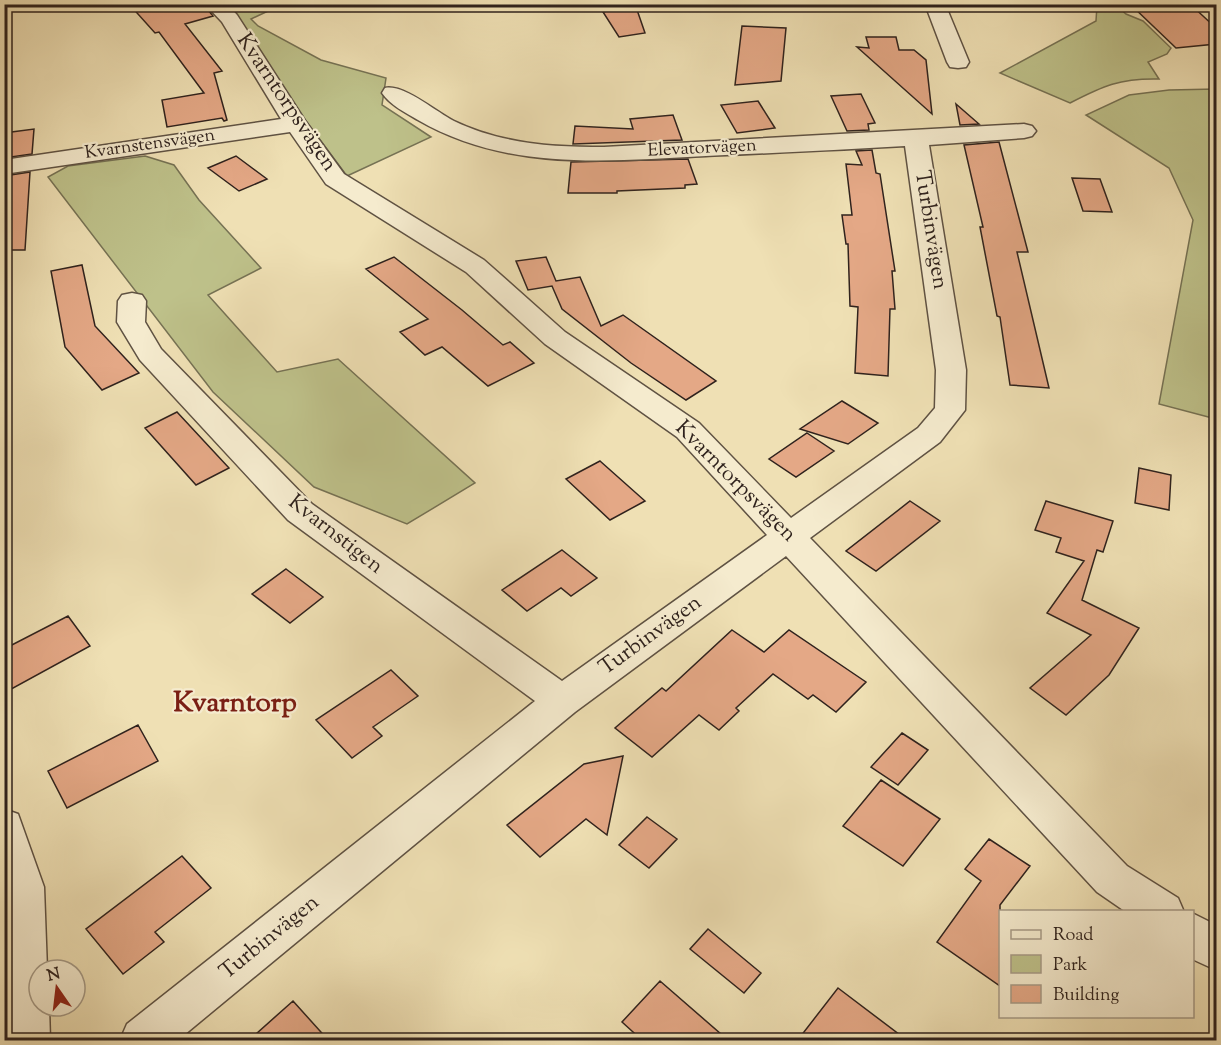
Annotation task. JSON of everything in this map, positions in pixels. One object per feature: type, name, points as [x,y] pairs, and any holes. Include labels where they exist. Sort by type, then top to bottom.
[{"type":"street","name":"Kvarntorpsvägen","points":[[215,4],[230,19],[296,124],[335,179],[475,266],[555,338],[688,430],[1112,879],[1160,910]]},
{"type":"street","points":[[935,4],[958,62]]},
{"type":"street","name":"Elevatorvägen","points":[[393,93],[451,129],[476,139],[508,147],[574,154],[916,140],[1024,131]]},
{"type":"street","name":"Kvarnstensvägen","points":[[4,167],[296,124]]},
{"type":"street","name":"Turbinvägen","points":[[143,1041],[562,701],[929,435],[950,410],[951,370],[916,140]]},
{"type":"street","name":"Kvarnstigen","points":[[132,301],[131,322],[150,354],[300,512],[562,701]]},
{"type":"street","points":[[4,827],[23,887],[27,1041]]},
{"type":"street","points":[[1194,934],[1216,950]]},
{"type":"green space","points":[[224,5],[281,5],[251,19],[258,26],[321,60],[386,78],[382,105],[431,137],[347,176],[285,93]]},
{"type":"green space","points":[[1097,5],[1116,5],[1126,14],[1143,21],[1171,48],[1167,54],[1148,62],[1159,79],[1112,84],[1070,103],[1000,73],[1096,21]]},
{"type":"green space","points":[[1216,89],[1216,419],[1159,404],[1193,220],[1169,168],[1086,115],[1129,95],[1169,90]]},
{"type":"green space","points":[[145,156],[174,165],[199,200],[261,268],[208,295],[277,372],[338,359],[475,483],[407,524],[314,487],[213,392],[48,177],[68,166]]},
{"type":"building","points":[[129,4],[203,4],[213,16],[185,24],[222,71],[214,73],[227,120],[224,121],[222,118],[167,127],[162,100],[204,93],[159,32],[155,33]]},
{"type":"building","points":[[635,4],[645,33],[619,37],[603,12]]},
{"type":"building","points":[[1130,4],[1190,4],[1216,28],[1216,44],[1176,48]]},
{"type":"building","points":[[742,26],[786,28],[781,81],[735,85]]},
{"type":"building","points":[[866,37],[896,37],[899,50],[914,50],[926,60],[932,114],[857,47],[869,48]]},
{"type":"building","points":[[861,94],[875,123],[868,124],[869,130],[847,131],[831,96]]},
{"type":"building","points":[[758,101],[775,128],[737,133],[721,105]]},
{"type":"building","points":[[956,104],[979,124],[960,125]]},
{"type":"building","points":[[673,115],[682,140],[573,144],[575,126],[633,129],[630,119]]},
{"type":"building","points":[[34,129],[32,154],[4,158],[4,133]]},
{"type":"building","points":[[999,142],[1028,252],[1017,252],[1049,388],[1010,385],[1000,317],[997,316],[980,227],[983,227],[964,145]]},
{"type":"building","points":[[872,150],[876,173],[880,174],[895,271],[892,271],[895,309],[890,309],[888,376],[855,373],[858,307],[850,306],[848,244],[846,244],[842,215],[852,215],[846,164],[862,165],[856,151]]},
{"type":"building","points":[[236,156],[267,179],[239,191],[208,168]]},
{"type":"building","points":[[688,159],[697,184],[685,185],[685,188],[617,191],[617,193],[568,193],[571,162]]},
{"type":"building","points":[[30,172],[25,250],[4,250],[4,176]]},
{"type":"building","points":[[1072,178],[1100,179],[1112,212],[1083,211]]},
{"type":"building","points":[[394,257],[503,345],[510,342],[534,363],[488,386],[442,347],[425,355],[400,332],[428,319],[366,269]]},
{"type":"building","points":[[546,257],[556,281],[580,277],[601,326],[623,315],[716,381],[686,400],[631,363],[562,309],[552,286],[528,290],[516,261]]},
{"type":"building","points":[[82,265],[95,326],[139,373],[102,390],[65,347],[51,271]]},
{"type":"building","points":[[842,401],[878,423],[848,444],[800,429]]},
{"type":"building","points":[[177,412],[229,468],[196,485],[145,428]]},
{"type":"building","points":[[807,433],[834,451],[796,477],[769,459]]},
{"type":"building","points":[[600,461],[645,501],[610,520],[566,479]]},
{"type":"building","points":[[1139,468],[1171,475],[1169,510],[1135,503]]},
{"type":"building","points":[[910,501],[940,521],[876,571],[846,551]]},
{"type":"building","points":[[1046,501],[1113,521],[1103,552],[1097,550],[1082,600],[1139,628],[1109,675],[1066,715],[1030,688],[1091,635],[1047,613],[1084,561],[1056,552],[1061,538],[1035,530]]},
{"type":"building","points":[[562,550],[597,578],[571,596],[561,588],[527,611],[502,590]]},
{"type":"building","points":[[286,569],[323,597],[290,623],[252,594]]},
{"type":"building","points":[[68,616],[90,646],[4,693],[4,649]]},
{"type":"building","points":[[732,630],[764,652],[789,630],[866,682],[836,712],[813,695],[808,699],[773,674],[736,708],[739,711],[719,730],[699,715],[652,757],[615,728],[662,688],[666,691]]},
{"type":"building","points":[[391,670],[418,696],[373,727],[382,736],[352,758],[316,720]]},
{"type":"building","points":[[138,725],[158,761],[67,808],[48,771]]},
{"type":"building","points":[[902,733],[928,750],[898,785],[871,767]]},
{"type":"building","points":[[623,756],[607,835],[586,819],[540,857],[507,825],[584,764]]},
{"type":"building","points":[[881,780],[940,819],[903,866],[843,826]]},
{"type":"building","points":[[647,817],[677,839],[649,868],[619,845]]},
{"type":"building","points":[[989,839],[1030,866],[1000,905],[999,985],[937,942],[981,881],[965,869]]},
{"type":"building","points":[[182,856],[211,888],[155,932],[164,942],[123,974],[86,929]]},
{"type":"building","points":[[708,929],[761,973],[744,993],[690,949]]},
{"type":"building","points":[[660,981],[729,1041],[643,1041],[622,1022]]},
{"type":"building","points":[[838,988],[908,1041],[797,1041]]},
{"type":"building","points":[[293,1001],[329,1041],[248,1041]]},
{"type":"district","name":"Kvarntorp","points":[[235,704]]}]
